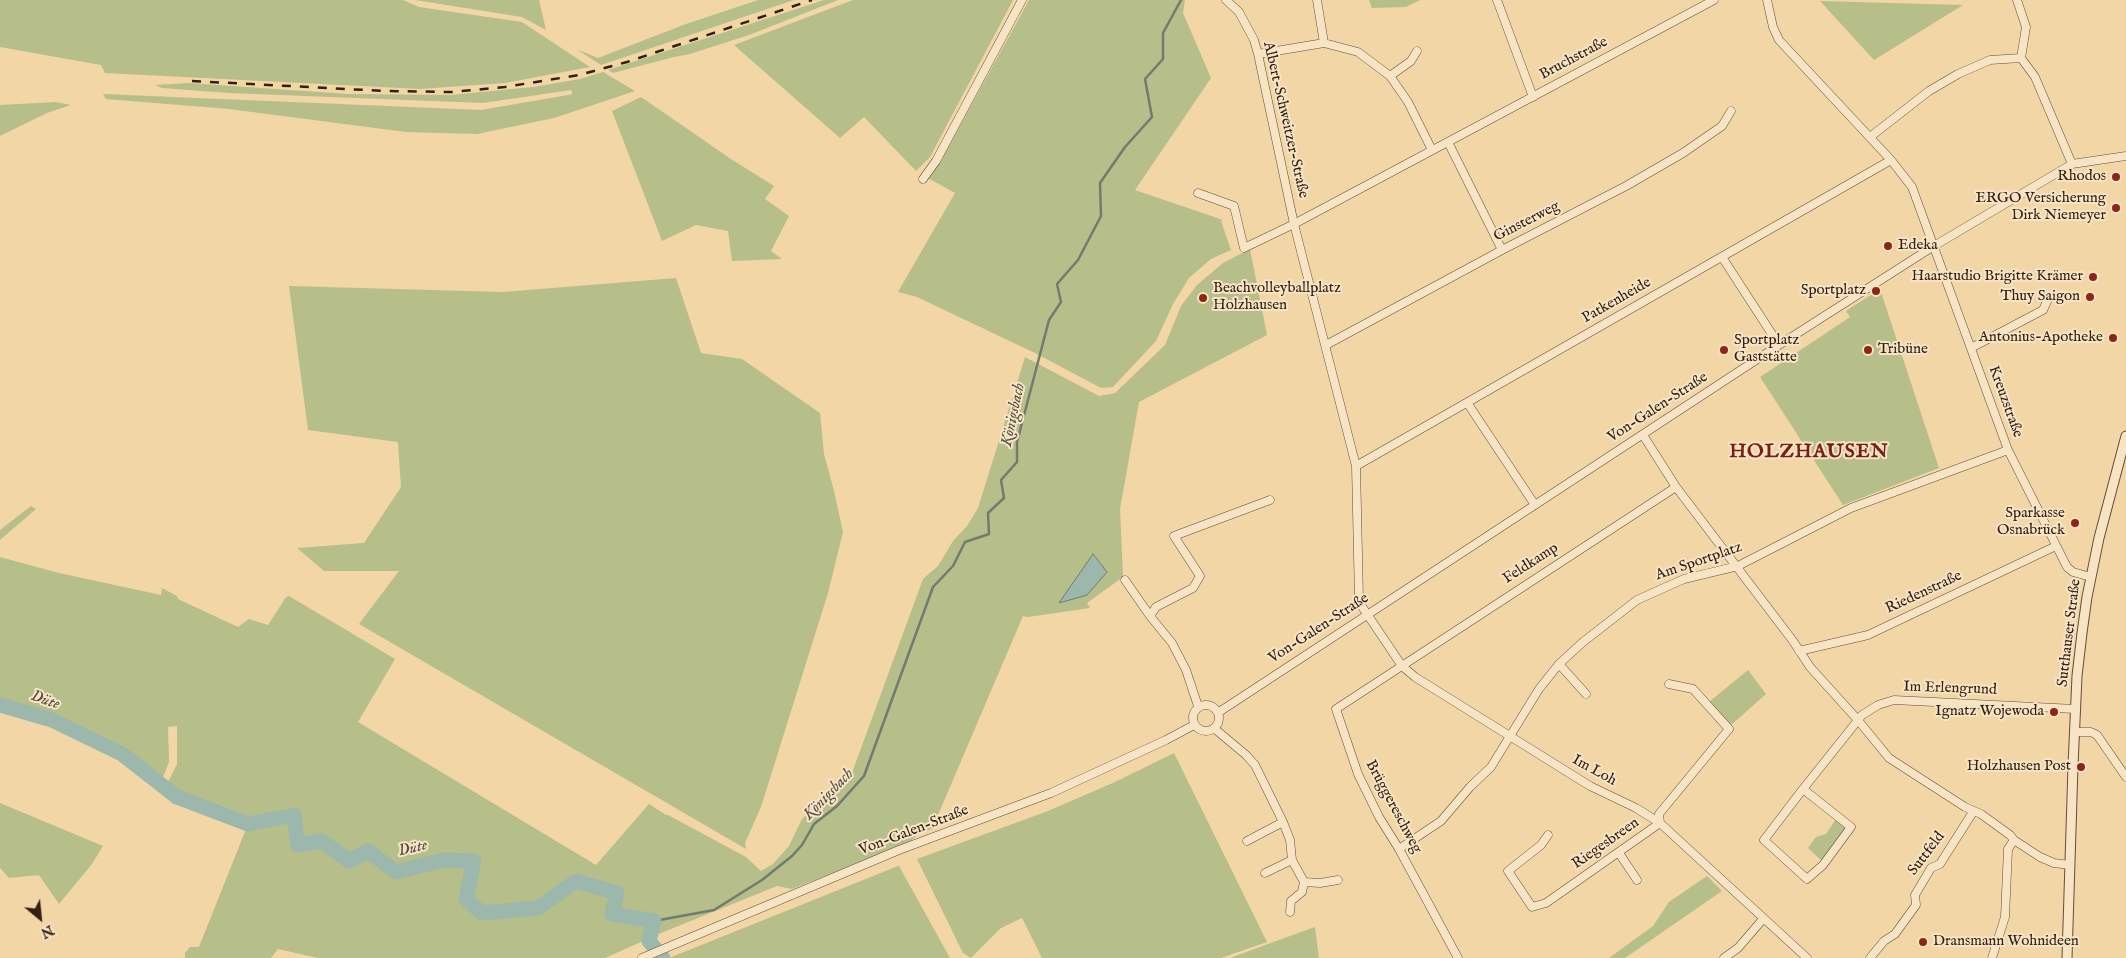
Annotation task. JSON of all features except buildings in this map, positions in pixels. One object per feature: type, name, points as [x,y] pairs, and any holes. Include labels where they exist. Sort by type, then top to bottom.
[{"type":"street","points":[[923,179],[936,160],[1022,0]]},
{"type":"street","name":"Albert-Schweitzer-Straße","points":[[1226,0],[1239,12],[1254,40],[1258,54],[1267,104],[1294,224],[1356,466],[1359,599],[1367,614]]},
{"type":"street","points":[[1317,0],[1324,43]]},
{"type":"street","points":[[1497,0],[1533,97]]},
{"type":"street","name":"Bruchstraße","points":[[1294,224],[1714,0]]},
{"type":"street","name":"Kreuzstraße","points":[[1767,0],[1773,27],[1780,40],[1891,160],[1912,187],[2008,450],[2067,567],[2073,572],[2091,577]]},
{"type":"street","points":[[2017,0],[2026,27],[2021,58],[2035,76],[2072,164]]},
{"type":"street","points":[[1258,54],[1324,43],[1358,52],[1390,76],[1408,102],[1432,150]]},
{"type":"street","points":[[1390,76],[1411,61],[1417,51]]},
{"type":"street","points":[[1870,137],[1929,91],[1958,74],[1990,60],[2021,58]]},
{"type":"street","name":"Ginsterweg","points":[[1326,345],[1502,250],[1626,186],[1683,153],[1722,126],[1732,111]]},
{"type":"street","points":[[1448,142],[1502,250]]},
{"type":"street","name":"Von-Galen-Straße","points":[[1219,712],[1779,345],[1934,246],[2072,164],[2126,156]]},
{"type":"street","name":"Patkenheide","points":[[1356,466],[1468,404],[1891,160]]},
{"type":"street","points":[[1198,193],[1234,206],[1244,248],[1294,224]]},
{"type":"street","points":[[1722,257],[1779,345]]},
{"type":"street","points":[[1971,348],[2042,310],[2049,297]]},
{"type":"street","points":[[1468,404],[1535,505]]},
{"type":"street","points":[[1643,435],[1676,486],[1738,566],[1810,667],[1889,758],[1973,812],[1981,814],[2014,840],[2054,863],[2070,865]]},
{"type":"street","name":"Sutthauser Straße","points":[[2067,958],[2075,709],[2082,633],[2091,577],[2126,436]]},
{"type":"street","name":"Am Sportplatz","points":[[1399,849],[1441,821],[1470,787],[1491,767],[1539,689],[1559,664],[1583,642],[1637,600],[1684,579],[1738,566],[1851,508],[2008,450]]},
{"type":"street","name":"Feldkamp","points":[[1402,666],[1676,486]]},
{"type":"street","points":[[1150,616],[1156,607],[1192,588],[1200,576],[1174,536],[1270,500]]},
{"type":"street","name":"Riedenstraße","points":[[1799,651],[1868,635],[2056,546]]},
{"type":"street","points":[[1125,580],[1172,643],[1186,670],[1198,706]]},
{"type":"street","name":"Im Loh","points":[[1367,614],[1402,666],[1415,677],[1590,786],[1636,808],[1660,823],[1807,958]]},
{"type":"street","points":[[1559,664],[1586,694]]},
{"type":"street","name":"Brüggereschweg","points":[[1402,666],[1336,709],[1358,774],[1379,817],[1399,849],[1458,958]]},
{"type":"street","name":"Riegesbreen","points":[[1548,835],[1541,845],[1508,871],[1532,907],[1546,903],[1660,823],[1659,814],[1730,729],[1692,689],[1669,684]]},
{"type":"street","name":"Im Erlengrund","points":[[1803,789],[1850,826],[1823,865],[1808,879],[1764,840],[1803,789],[1857,719],[1878,705],[1894,700],[2075,709]]},
{"type":"street","points":[[1206,704],[1214,706],[1219,712],[1218,724],[1214,729],[1208,732],[1194,725],[1192,718],[1198,706],[1206,704]]},
{"type":"street","name":"Von-Galen-Straße","points":[[645,956],[899,850],[1051,793],[1166,740],[1194,725]]},
{"type":"street","points":[[1214,729],[1246,755],[1255,765],[1283,822],[1290,840],[1292,860],[1304,882],[1302,892],[1291,901],[1290,912]]},
{"type":"street","points":[[2074,732],[2090,732],[2097,735],[2126,777]]},
{"type":"street","name":"Suttfeld","points":[[1870,958],[1884,941],[1894,934],[1916,904],[1915,895],[1931,868],[1940,864],[1973,812]]},
{"type":"street","points":[[1246,841],[1283,822]]},
{"type":"street","points":[[1992,958],[2005,917],[2008,849],[2014,840]]},
{"type":"street","points":[[1619,853],[1637,880]]},
{"type":"street","points":[[1265,873],[1292,860]]},
{"type":"street","points":[[1304,882],[1320,883],[1338,880]]},
{"type":"street","points":[[1724,958],[1738,948],[1764,919]]},
{"type":"green space","points":[[0,0],[403,0],[419,7],[522,22],[590,67],[505,83],[420,89],[105,73],[101,65],[0,47]]},
{"type":"green space","points":[[415,0],[539,0],[546,30],[522,17]]},
{"type":"green space","points":[[758,0],[794,0],[601,65],[576,49],[598,58],[686,24]]},
{"type":"green space","points":[[824,0],[838,0],[749,35],[690,54],[613,73],[608,70]]},
{"type":"green space","points":[[853,0],[1013,0],[930,157],[916,171],[864,117],[840,138],[734,45]]},
{"type":"green space","points":[[1029,0],[1185,0],[1183,13],[1211,78],[1135,190],[1223,220],[1221,221],[1231,250],[1211,259],[1189,278],[1173,304],[1156,341],[1113,387],[1101,388],[1037,354],[917,297],[898,292],[955,193],[928,178],[940,162]]},
{"type":"green space","points":[[1369,0],[1420,0],[1406,7],[1372,8]]},
{"type":"green space","points":[[1820,1],[1963,5],[1874,60]]},
{"type":"green space","points":[[603,72],[635,91],[554,118],[477,134],[406,132],[229,109],[106,99],[103,94],[481,110],[568,95],[572,94],[572,92],[571,90],[483,103],[229,93],[162,88],[155,85],[189,83],[348,94],[451,95],[533,87],[580,79]]},
{"type":"green space","points":[[641,97],[774,186],[765,199],[789,216],[771,251],[782,259],[732,261],[728,231],[696,225],[662,241],[612,111]]},
{"type":"green space","points":[[56,102],[71,105],[47,113],[0,136],[0,105]]},
{"type":"green space","points":[[1250,249],[1267,335],[1139,402],[1120,509],[1123,577],[1087,603],[1090,608],[1028,617],[1023,616],[932,829],[919,833],[910,842],[792,889],[777,886],[605,958],[318,958],[278,949],[271,958],[185,958],[185,953],[190,947],[199,947],[246,829],[171,797],[177,793],[167,784],[177,764],[177,726],[168,727],[169,762],[161,782],[123,751],[52,717],[0,701],[0,557],[59,573],[161,595],[162,588],[177,596],[178,599],[238,627],[249,619],[268,625],[286,597],[289,596],[395,659],[358,722],[596,865],[649,804],[666,815],[746,857],[761,871],[773,864],[789,846],[802,819],[849,781],[923,579],[938,566],[953,541],[967,526],[978,508],[1025,357],[1099,396],[1115,393],[1165,345],[1181,306],[1197,285],[1223,263]]},
{"type":"green space","points":[[676,278],[701,353],[742,359],[820,413],[824,454],[843,532],[828,593],[761,807],[745,843],[746,849],[359,624],[399,571],[324,571],[297,548],[364,543],[401,487],[398,442],[308,430],[289,286],[503,292]]},
{"type":"green space","points":[[1880,289],[1939,468],[1843,505],[1760,377],[1850,317],[1846,311]]},
{"type":"green space","points":[[31,506],[36,509],[0,540],[0,530]]},
{"type":"green space","points":[[1748,670],[1766,694],[1730,726],[1709,702]]},
{"type":"green space","points":[[1174,753],[1267,942],[1221,958],[1042,958],[1022,918],[1001,928],[971,958],[963,953],[917,859],[1048,811],[1115,782]]},
{"type":"green space","points":[[0,803],[103,846],[92,864],[59,904],[39,875],[9,878],[0,868]]},
{"type":"green space","points":[[1836,819],[1847,827],[1822,861],[1808,848],[1816,837],[1826,834]]},
{"type":"green space","points":[[898,866],[950,958],[669,958]]},
{"type":"green space","points":[[1707,876],[1722,891],[1625,958],[1609,958],[1653,926],[1669,902]]},
{"type":"green space","points":[[1315,927],[1319,958],[1230,958],[1268,944]]},
{"type":"shaded area","points":[[1093,554],[1107,572],[1087,595],[1059,603]]},
{"type":"waterway","name":"Königsbach","points":[[654,921],[714,910],[762,880],[792,856],[802,845],[814,824],[837,806],[864,776],[933,587],[953,566],[965,542],[989,534],[988,513],[1004,498],[1001,480],[1017,462],[1017,442],[1049,320],[1061,302],[1057,284],[1078,260],[1101,216],[1100,183],[1125,147],[1152,117],[1145,79],[1163,59],[1163,33],[1181,0]]},
{"type":"waterway","name":"Düte","points":[[0,705],[52,720],[122,754],[177,797],[248,824],[294,815],[298,845],[322,841],[349,861],[368,851],[396,872],[444,860],[474,861],[466,899],[482,913],[538,908],[576,881],[617,893],[612,914],[654,921],[649,941],[663,958]]},
{"type":"railway","points":[[192,81],[385,91],[452,92],[505,87],[579,75],[627,62],[812,0]]},
{"type":"place","name":"Rhodos","points":[[2116,177]]},
{"type":"place","name":"ERGO Versicherung Dirk Niemeyer","points":[[2116,208]]},
{"type":"place","name":"Edeka","points":[[1888,246]]},
{"type":"place","name":"Haarstudio Brigitte Krämer","points":[[2093,277]]},
{"type":"place","name":"Sportplatz","points":[[1876,291]]},
{"type":"place","name":"Thuy Saigon","points":[[2090,297]]},
{"type":"place","name":"Beachvolleyballplatz Holzhausen","points":[[1203,298]]},
{"type":"place","name":"Antonius-Apotheke","points":[[2113,338]]},
{"type":"place","name":"Sportplatz Gaststätte","points":[[1724,350]]},
{"type":"place","name":"Tribüne","points":[[1868,350]]},
{"type":"place","name":"Sparkasse Osnabrück","points":[[2075,523]]},
{"type":"place","name":"Ignatz Wojewoda","points":[[2054,712]]},
{"type":"place","name":"Holzhausen Post","points":[[2081,767]]},
{"type":"place","name":"Dransmann Wohnideen","points":[[1923,942]]},
{"type":"district","name":"HOLZHAUSEN","points":[[1809,453]]}]
